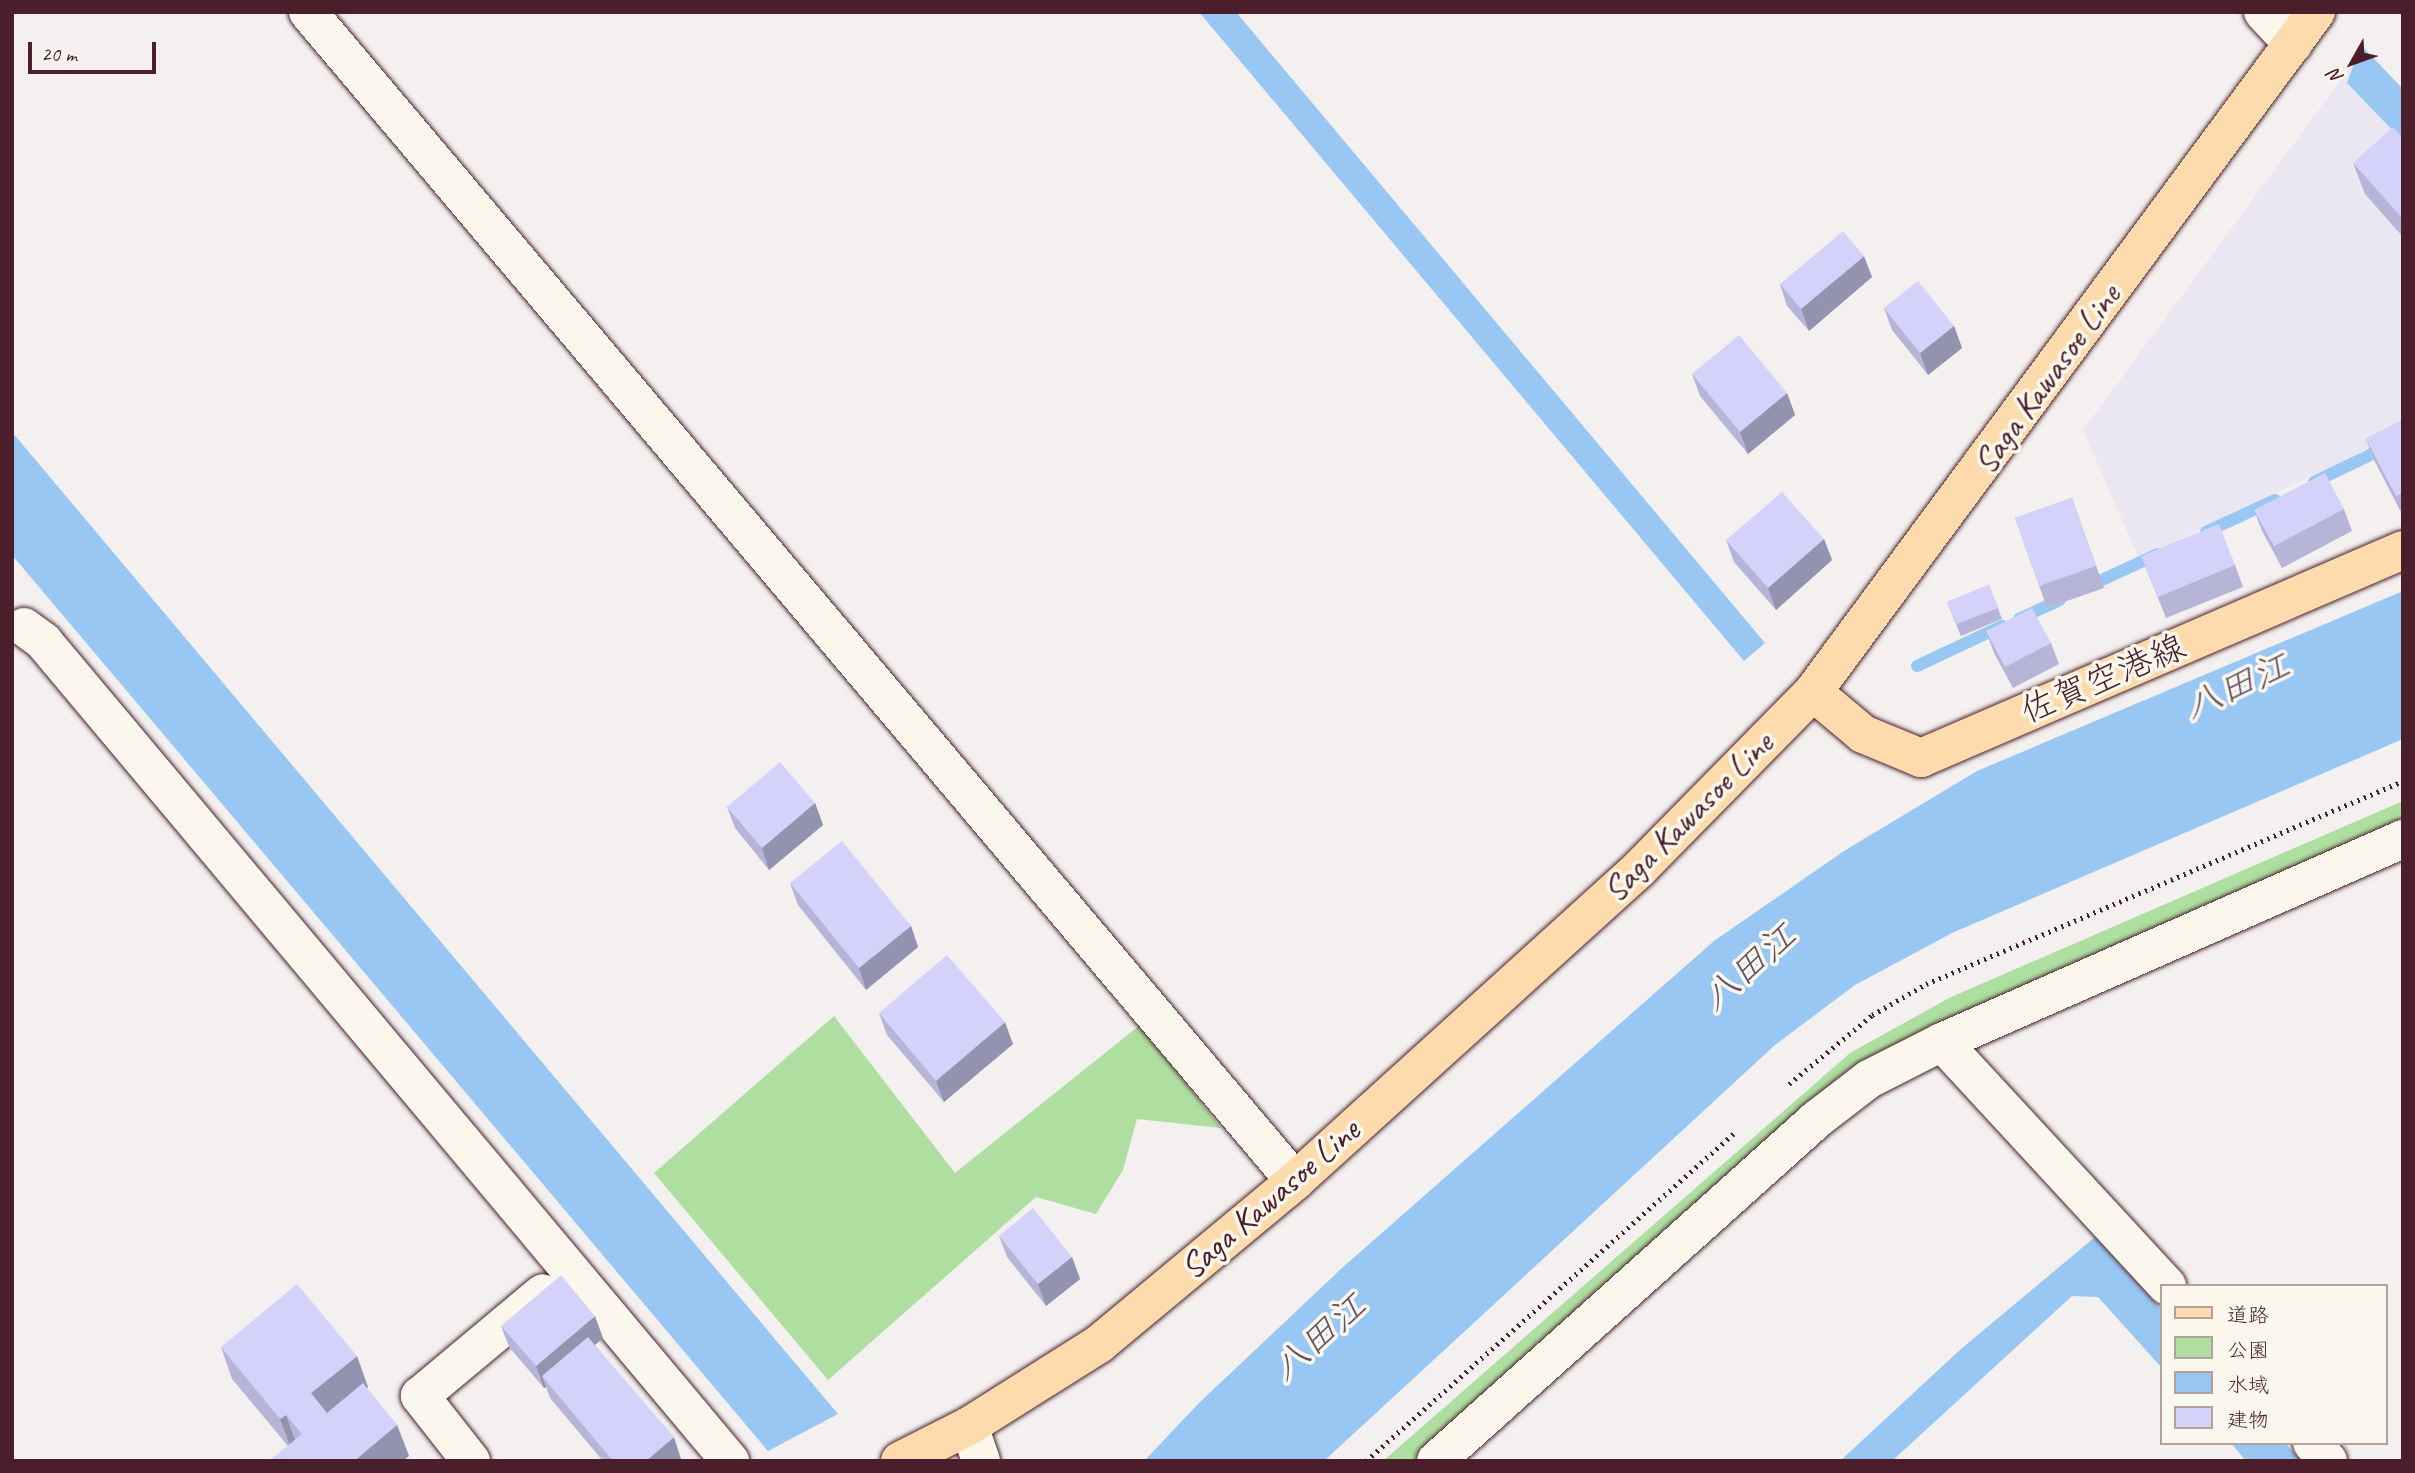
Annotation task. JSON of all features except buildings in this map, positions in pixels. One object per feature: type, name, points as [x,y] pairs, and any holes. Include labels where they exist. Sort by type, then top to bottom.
[{"type":"main road","name":"Saga Kawasoe Line","points":[[900,1461],[975,1443],[1295,1181],[1640,868],[1814,692],[2316,12]]},
{"type":"main road","name":"佐賀空港線","points":[[1814,692],[1863,734],[1922,758],[2403,550]]},
{"type":"street","points":[[308,12],[1295,1181]]},
{"type":"street","points":[[2263,12],[2294,44]]},
{"type":"street","points":[[16,626],[43,641],[730,1461]]},
{"type":"street","points":[[1436,1461],[1817,1119],[1869,1079],[1942,1042],[2403,839]]},
{"type":"street","points":[[1942,1042],[2165,1284]]},
{"type":"street","points":[[471,1461],[420,1396],[571,1269]]},
{"type":"street","points":[[2314,1445],[2329,1461]]},
{"type":"shaded area","points":[[2354,62],[2403,111],[2403,432],[2139,559],[2083,430]]},
{"type":"green space","points":[[2403,801],[2403,823],[1920,1031],[1833,1083],[1416,1461],[1383,1461],[1850,1053],[1951,997]]},
{"type":"green space","points":[[834,1016],[955,1173],[1140,1025],[1221,1128],[1137,1119],[1123,1170],[1096,1214],[1036,1197],[828,1380],[654,1173]]},
{"type":"water","points":[[1199,12],[1236,12],[1765,643],[1744,661]]},
{"type":"water","points":[[2361,45],[2403,89],[2403,141],[2347,83]]},
{"type":"water","points":[[12,432],[838,1414],[768,1451],[12,555]]},
{"type":"water","name":"八田江","points":[[2403,591],[2403,739],[1952,933],[1855,985],[1775,1045],[1324,1461],[1144,1461],[1199,1403],[1342,1268],[1714,941],[1844,851],[1977,771]]},
{"type":"water","points":[[2095,1237],[2160,1308],[2160,1366],[2098,1297],[2072,1296],[1892,1461],[1840,1461],[1961,1349]]},
{"type":"water","points":[[2233,1445],[2287,1445],[2301,1461],[2246,1461]]},
{"type":"waterway","points":[[2314,482],[2368,456],[2403,434]]},
{"type":"waterway","points":[[2206,532],[2275,500]]},
{"type":"waterway","points":[[2089,586],[2158,554]]},
{"type":"waterway","points":[[2019,619],[2060,600]]},
{"type":"waterway","points":[[1917,666],[2002,626]]}]
